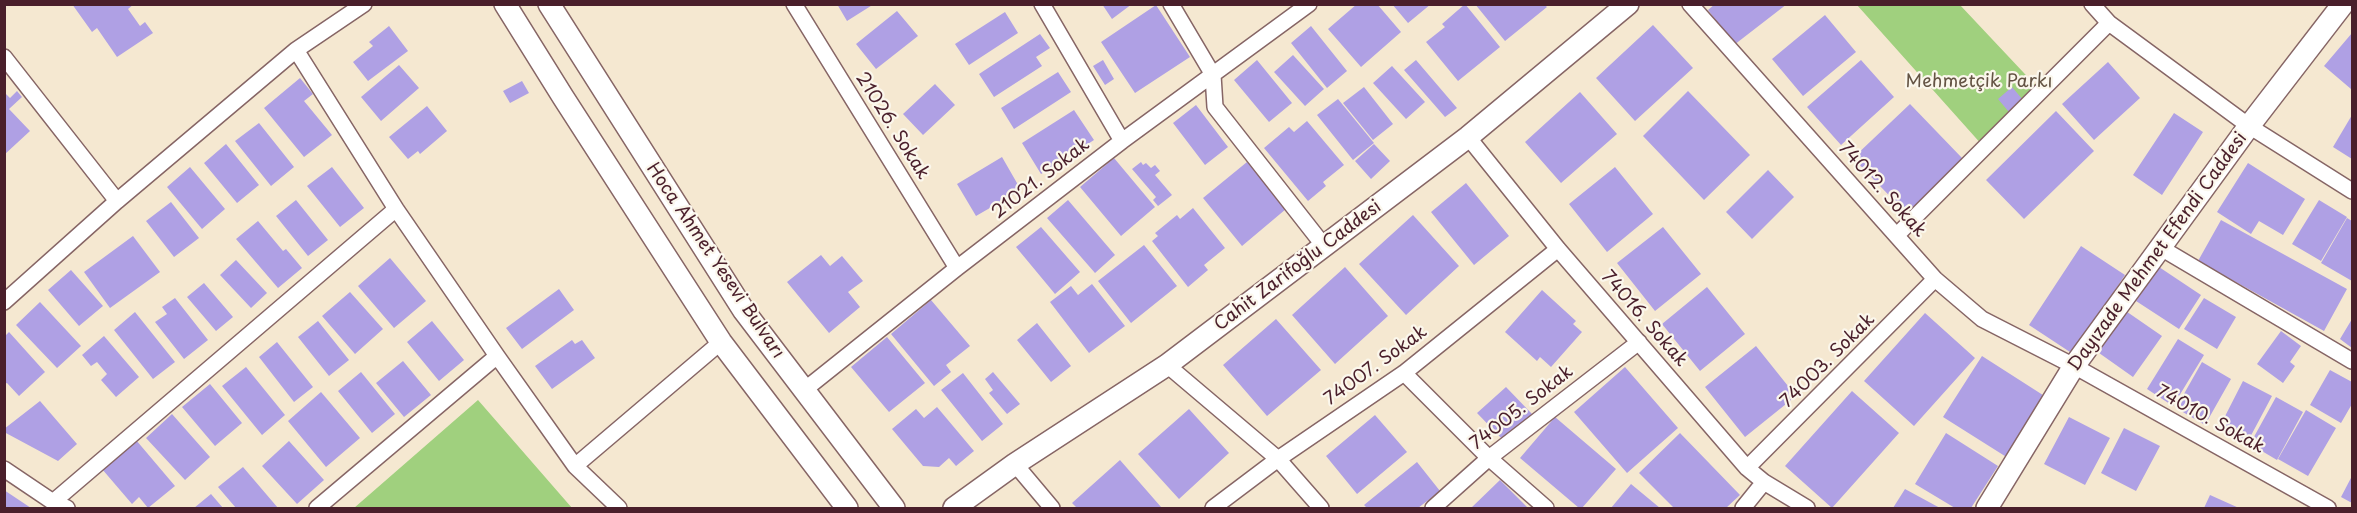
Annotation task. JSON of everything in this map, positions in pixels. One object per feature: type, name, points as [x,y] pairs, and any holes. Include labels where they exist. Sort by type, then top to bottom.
[{"type":"street","points":[[4,302],[117,201],[296,50],[364,4]]},
{"type":"street","name":"Hoca Ahmet Yesevi Bulvarı","points":[[506,4],[563,98],[721,342],[847,508]]},
{"type":"street","name":"Hoca Ahmet Yesevi Bulvarı","points":[[549,4],[744,311],[894,508]]},
{"type":"street","name":"21026. Sokak","points":[[794,4],[957,268]]},
{"type":"street","points":[[1042,4],[1122,141]]},
{"type":"street","points":[[1172,4],[1213,75],[1215,107],[1324,246]]},
{"type":"street","name":"21021. Sokak","points":[[803,391],[957,268],[1122,141],[1309,4]]},
{"type":"street","name":"Cahit Zarifoğlu Caddesi","points":[[954,508],[1015,464],[1167,365],[1468,137],[1628,4]]},
{"type":"street","name":"74012. Sokak","points":[[1690,4],[1935,279],[1982,319],[2074,366]]},
{"type":"street","points":[[2092,4],[2109,22],[2249,126],[2352,191]]},
{"type":"street","name":"Dayızade Mehmet Efendi Caddesi","points":[[1987,508],[2074,366],[2249,126],[2343,4]]},
{"type":"street","points":[[1897,235],[2109,22]]},
{"type":"street","points":[[296,50],[396,209],[497,356],[575,466],[617,508]]},
{"type":"street","points":[[6,61],[117,201]]},
{"type":"street","name":"74016. Sokak","points":[[1468,137],[1558,249],[1747,468],[1764,483],[1806,508]]},
{"type":"street","points":[[4,469],[60,505],[396,209]]},
{"type":"street","points":[[2161,248],[2352,361]]},
{"type":"street","name":"74007. Sokak","points":[[1213,508],[1278,459],[1404,374],[1558,249]]},
{"type":"street","name":"74003. Sokak","points":[[1747,468],[1935,279]]},
{"type":"street","points":[[575,466],[721,342]]},
{"type":"street","name":"74005. Sokak","points":[[1433,508],[1489,458],[1639,342]]},
{"type":"street","points":[[317,508],[497,356]]},
{"type":"street","points":[[1167,365],[1278,459],[1321,508]]},
{"type":"street","name":"74010. Sokak","points":[[2074,366],[2328,508]]},
{"type":"street","points":[[1404,374],[1489,458],[1545,508]]},
{"type":"street","points":[[1015,464],[1052,508]]},
{"type":"street","points":[[1743,508],[1764,483]]},
{"type":"green space","name":"Mehmetçik Parkı","points":[[1857,5],[1960,5],[2039,89],[1983,146]]},
{"type":"green space","points":[[478,400],[572,508],[354,508]]},
{"type":"building","points":[[72,4],[134,4],[128,9],[140,26],[145,22],[153,33],[117,57],[97,28],[92,32]]},
{"type":"building","points":[[837,4],[874,4],[847,21]]},
{"type":"building","points":[[1102,4],[1132,4],[1112,19]]},
{"type":"building","points":[[1357,4],[1377,4],[1401,32],[1361,67],[1328,29]]},
{"type":"building","points":[[1392,4],[1431,4],[1408,23]]},
{"type":"building","points":[[1465,4],[1500,47],[1458,81],[1426,42],[1445,27],[1442,24]]},
{"type":"building","points":[[1475,4],[1544,4],[1547,7],[1505,41]]},
{"type":"building","points":[[1715,4],[1787,4],[1734,45],[1708,10]]},
{"type":"building","points":[[1156,5],[1190,57],[1135,93],[1101,42]]},
{"type":"building","points":[[897,11],[918,36],[876,69],[856,44]]},
{"type":"building","points":[[1005,12],[1018,33],[969,65],[955,44]]},
{"type":"building","points":[[1825,15],[1856,52],[1803,96],[1772,59]]},
{"type":"building","points":[[1653,25],[1693,68],[1635,121],[1596,78]]},
{"type":"building","points":[[389,26],[408,51],[368,81],[353,62],[373,46],[369,42]]},
{"type":"building","points":[[1311,26],[1347,71],[1327,88],[1291,43]]},
{"type":"building","points":[[2352,33],[2352,87],[2351,89],[2324,66]]},
{"type":"building","points":[[1040,34],[1050,48],[1036,57],[1042,66],[994,97],[979,74]]},
{"type":"building","points":[[1293,55],[1324,89],[1305,106],[1274,72]]},
{"type":"building","points":[[1103,60],[1114,79],[1105,85],[1093,66]]},
{"type":"building","points":[[1257,60],[1292,103],[1269,122],[1234,80]]},
{"type":"building","points":[[1416,60],[1457,108],[1445,117],[1404,70]]},
{"type":"building","points":[[1861,60],[1894,97],[1841,145],[1807,107]]},
{"type":"building","points":[[2108,62],[2140,98],[2094,140],[2062,104]]},
{"type":"building","points":[[399,65],[419,88],[381,121],[361,97]]},
{"type":"building","points":[[1392,66],[1425,102],[1406,119],[1373,83]]},
{"type":"building","points":[[1058,72],[1071,92],[1014,129],[1001,108]]},
{"type":"building","points":[[300,78],[313,94],[304,101],[332,135],[304,157],[264,108]]},
{"type":"building","points":[[522,81],[529,93],[510,103],[503,91]]},
{"type":"building","points":[[935,84],[955,105],[923,135],[903,114]]},
{"type":"building","points":[[1364,87],[1393,124],[1373,140],[1343,103]]},
{"type":"building","points":[[2012,87],[2023,100],[2009,112],[1998,99]]},
{"type":"building","points":[[17,91],[22,97],[9,109],[30,131],[4,155],[4,92],[10,98]]},
{"type":"building","points":[[1688,91],[1750,155],[1704,200],[1643,136]]},
{"type":"building","points":[[1580,92],[1617,134],[1561,183],[1525,142]]},
{"type":"building","points":[[1338,99],[1374,143],[1353,160],[1317,115]]},
{"type":"building","points":[[1910,104],[1963,159],[1907,214],[1853,158]]},
{"type":"building","points":[[1196,105],[1228,147],[1205,165],[1173,123]]},
{"type":"building","points":[[427,106],[447,131],[420,154],[418,151],[408,159],[389,137]]},
{"type":"building","points":[[1074,110],[1094,140],[1041,174],[1022,143]]},
{"type":"building","points":[[2056,111],[2094,151],[2024,219],[1986,180]]},
{"type":"building","points":[[2174,113],[2203,132],[2162,195],[2133,175]]},
{"type":"building","points":[[2352,115],[2352,159],[2333,147]]},
{"type":"building","points":[[1307,121],[1344,165],[1323,182],[1326,186],[1308,201],[1264,148],[1289,127],[1294,132]]},
{"type":"building","points":[[259,123],[294,167],[271,186],[235,141]]},
{"type":"building","points":[[226,144],[259,185],[237,203],[204,163]]},
{"type":"building","points":[[1374,144],[1390,161],[1371,179],[1355,161]]},
{"type":"building","points":[[1002,157],[1021,190],[976,216],[957,184]]},
{"type":"building","points":[[1114,158],[1155,207],[1121,236],[1080,187]]},
{"type":"building","points":[[1141,162],[1151,168],[1155,165],[1160,171],[1155,175],[1172,195],[1158,206],[1153,200],[1156,197],[1132,169]]},
{"type":"building","points":[[1247,162],[1286,209],[1242,246],[1203,198]]},
{"type":"building","points":[[2248,163],[2305,199],[2283,235],[2259,221],[2251,234],[2217,212]]},
{"type":"building","points":[[190,167],[225,209],[202,229],[167,187]]},
{"type":"building","points":[[332,167],[364,208],[340,227],[307,186]]},
{"type":"building","points":[[1615,167],[1653,214],[1607,252],[1569,204]]},
{"type":"building","points":[[1768,170],[1794,197],[1752,239],[1726,212]]},
{"type":"building","points":[[1466,183],[1509,236],[1474,265],[1431,212]]},
{"type":"building","points":[[296,200],[328,240],[308,256],[276,216]]},
{"type":"building","points":[[1068,200],[1115,255],[1095,273],[1047,218]]},
{"type":"building","points":[[2319,200],[2347,217],[2321,261],[2292,244]]},
{"type":"building","points":[[171,202],[199,238],[174,257],[146,221]]},
{"type":"building","points":[[1193,208],[1225,248],[1204,265],[1208,270],[1188,287],[1152,241],[1158,236],[1155,233],[1177,215],[1180,219]]},
{"type":"building","points":[[1413,215],[1459,266],[1406,315],[1359,264]]},
{"type":"building","points":[[2347,218],[2352,221],[2352,281],[2321,263]]},
{"type":"building","points":[[2221,220],[2347,289],[2324,331],[2198,261]]},
{"type":"building","points":[[258,221],[283,251],[286,249],[302,268],[278,288],[236,239]]},
{"type":"building","points":[[1041,227],[1080,272],[1055,294],[1016,247]]},
{"type":"building","points":[[1663,227],[1701,274],[1655,311],[1617,263]]},
{"type":"building","points":[[133,236],[160,272],[110,308],[84,272]]},
{"type":"building","points":[[1144,245],[1177,286],[1131,323],[1098,281]]},
{"type":"building","points":[[2081,246],[2125,275],[2073,354],[2029,325]]},
{"type":"building","points":[[821,255],[830,266],[842,256],[863,281],[848,292],[860,307],[829,333],[787,282]]},
{"type":"building","points":[[390,258],[426,301],[394,328],[358,286]]},
{"type":"building","points":[[236,260],[267,293],[251,308],[220,275]]},
{"type":"building","points":[[1345,267],[1388,316],[1335,364],[1292,315]]},
{"type":"building","points":[[2159,267],[2201,295],[2179,329],[2136,301]]},
{"type":"building","points":[[71,270],[103,306],[79,326],[48,290]]},
{"type":"building","points":[[204,283],[233,317],[216,331],[187,297]]},
{"type":"building","points":[[1092,284],[1125,326],[1089,353],[1050,302],[1071,286],[1078,295]]},
{"type":"building","points":[[1707,287],[1745,334],[1700,371],[1662,324]]},
{"type":"building","points":[[559,289],[574,310],[522,349],[506,328]]},
{"type":"building","points":[[1542,290],[1576,321],[1573,324],[1582,332],[1551,367],[1540,357],[1537,361],[1505,332]]},
{"type":"building","points":[[350,292],[383,329],[355,354],[322,316]]},
{"type":"building","points":[[175,298],[208,340],[184,359],[155,322],[167,314],[162,307]]},
{"type":"building","points":[[2204,298],[2236,317],[2217,349],[2184,329]]},
{"type":"building","points":[[931,300],[970,346],[946,365],[951,372],[934,386],[891,334]]},
{"type":"building","points":[[40,302],[81,346],[57,368],[16,325]]},
{"type":"building","points":[[2120,307],[2162,336],[2133,377],[2092,348]]},
{"type":"building","points":[[135,312],[175,362],[153,379],[114,330]]},
{"type":"building","points":[[1925,313],[1975,358],[1914,426],[1864,381]]},
{"type":"building","points":[[1276,319],[1321,370],[1267,416],[1223,365]]},
{"type":"building","points":[[2352,319],[2352,348],[2340,339]]},
{"type":"building","points":[[318,321],[349,360],[329,376],[298,337]]},
{"type":"building","points":[[432,321],[464,360],[439,381],[407,342]]},
{"type":"building","points":[[1037,323],[1071,366],[1051,382],[1017,340]]},
{"type":"building","points":[[2281,331],[2301,346],[2290,362],[2295,366],[2283,383],[2257,364]]},
{"type":"building","points":[[9,332],[45,372],[19,396],[7,383],[4,384],[4,337]]},
{"type":"building","points":[[104,336],[139,377],[116,397],[101,380],[107,374],[97,362],[91,366],[82,355]]},
{"type":"building","points":[[887,337],[925,383],[889,412],[851,367]]},
{"type":"building","points":[[2178,339],[2204,355],[2173,406],[2147,389]]},
{"type":"building","points":[[572,340],[575,344],[582,340],[595,358],[552,389],[535,366]]},
{"type":"building","points":[[277,342],[313,387],[294,402],[259,357]]},
{"type":"building","points":[[1756,346],[1796,396],[1745,437],[1705,387]]},
{"type":"building","points":[[1982,356],[2046,397],[2008,458],[1943,417]]},
{"type":"building","points":[[403,361],[431,395],[404,417],[376,383]]},
{"type":"building","points":[[2202,362],[2231,379],[2205,425],[2176,408]]},
{"type":"building","points":[[246,367],[285,415],[262,435],[222,386]]},
{"type":"building","points":[[1625,367],[1678,428],[1627,473],[1574,412]]},
{"type":"building","points":[[2330,370],[2352,382],[2352,404],[2341,423],[2310,405]]},
{"type":"building","points":[[361,372],[395,414],[372,433],[338,391]]},
{"type":"building","points":[[993,372],[1020,404],[1007,414],[989,393],[993,390],[985,379]]},
{"type":"building","points":[[963,373],[1003,424],[982,441],[941,390]]},
{"type":"building","points":[[2243,381],[2272,396],[2247,443],[2219,428]]},
{"type":"building","points":[[210,384],[242,423],[215,446],[182,407]]},
{"type":"building","points":[[1506,387],[1532,414],[1504,441],[1477,413]]},
{"type":"building","points":[[1852,391],[1899,433],[1832,508],[1785,466]]},
{"type":"building","points":[[321,392],[360,438],[326,467],[288,421]]},
{"type":"building","points":[[2276,397],[2303,412],[2277,460],[2250,444]]},
{"type":"building","points":[[40,401],[77,444],[58,461],[4,432],[4,429]]},
{"type":"building","points":[[937,407],[974,451],[956,466],[949,458],[939,467],[923,466],[892,429],[916,409],[924,418]]},
{"type":"building","points":[[1189,409],[1229,453],[1179,499],[1138,454]]},
{"type":"building","points":[[2306,410],[2336,428],[2308,476],[2278,459]]},
{"type":"building","points":[[172,414],[210,457],[185,480],[146,438]]},
{"type":"building","points":[[1375,415],[1407,452],[1357,494],[1326,456]]},
{"type":"building","points":[[1555,417],[1616,469],[1582,508],[1579,508],[1520,458]]},
{"type":"building","points":[[2069,417],[2110,438],[2085,485],[2044,464]]},
{"type":"building","points":[[2124,428],[2160,446],[2136,491],[2101,473]]},
{"type":"building","points":[[1680,433],[1740,495],[1726,508],[1674,508],[1639,473]]},
{"type":"building","points":[[1946,433],[1998,466],[1971,508],[1955,508],[1915,484]]},
{"type":"building","points":[[136,440],[175,486],[148,508],[139,497],[132,504],[102,469]]},
{"type":"building","points":[[289,441],[324,480],[297,504],[262,466]]},
{"type":"building","points":[[1120,460],[1161,507],[1077,508],[1072,503]]},
{"type":"building","points":[[1417,462],[1440,491],[1418,508],[1367,508],[1364,505]]},
{"type":"building","points":[[243,467],[278,508],[236,508],[218,487]]},
{"type":"building","points":[[2352,476],[2352,503],[2341,497]]},
{"type":"building","points":[[1500,480],[1528,508],[1471,508]]},
{"type":"building","points":[[1631,484],[1660,508],[1611,508]]},
{"type":"building","points":[[1905,489],[1940,508],[1893,508]]},
{"type":"building","points":[[4,490],[31,508],[4,508]]},
{"type":"building","points":[[211,494],[223,508],[194,508]]},
{"type":"building","points":[[2210,495],[2239,508],[2204,508]]}]
